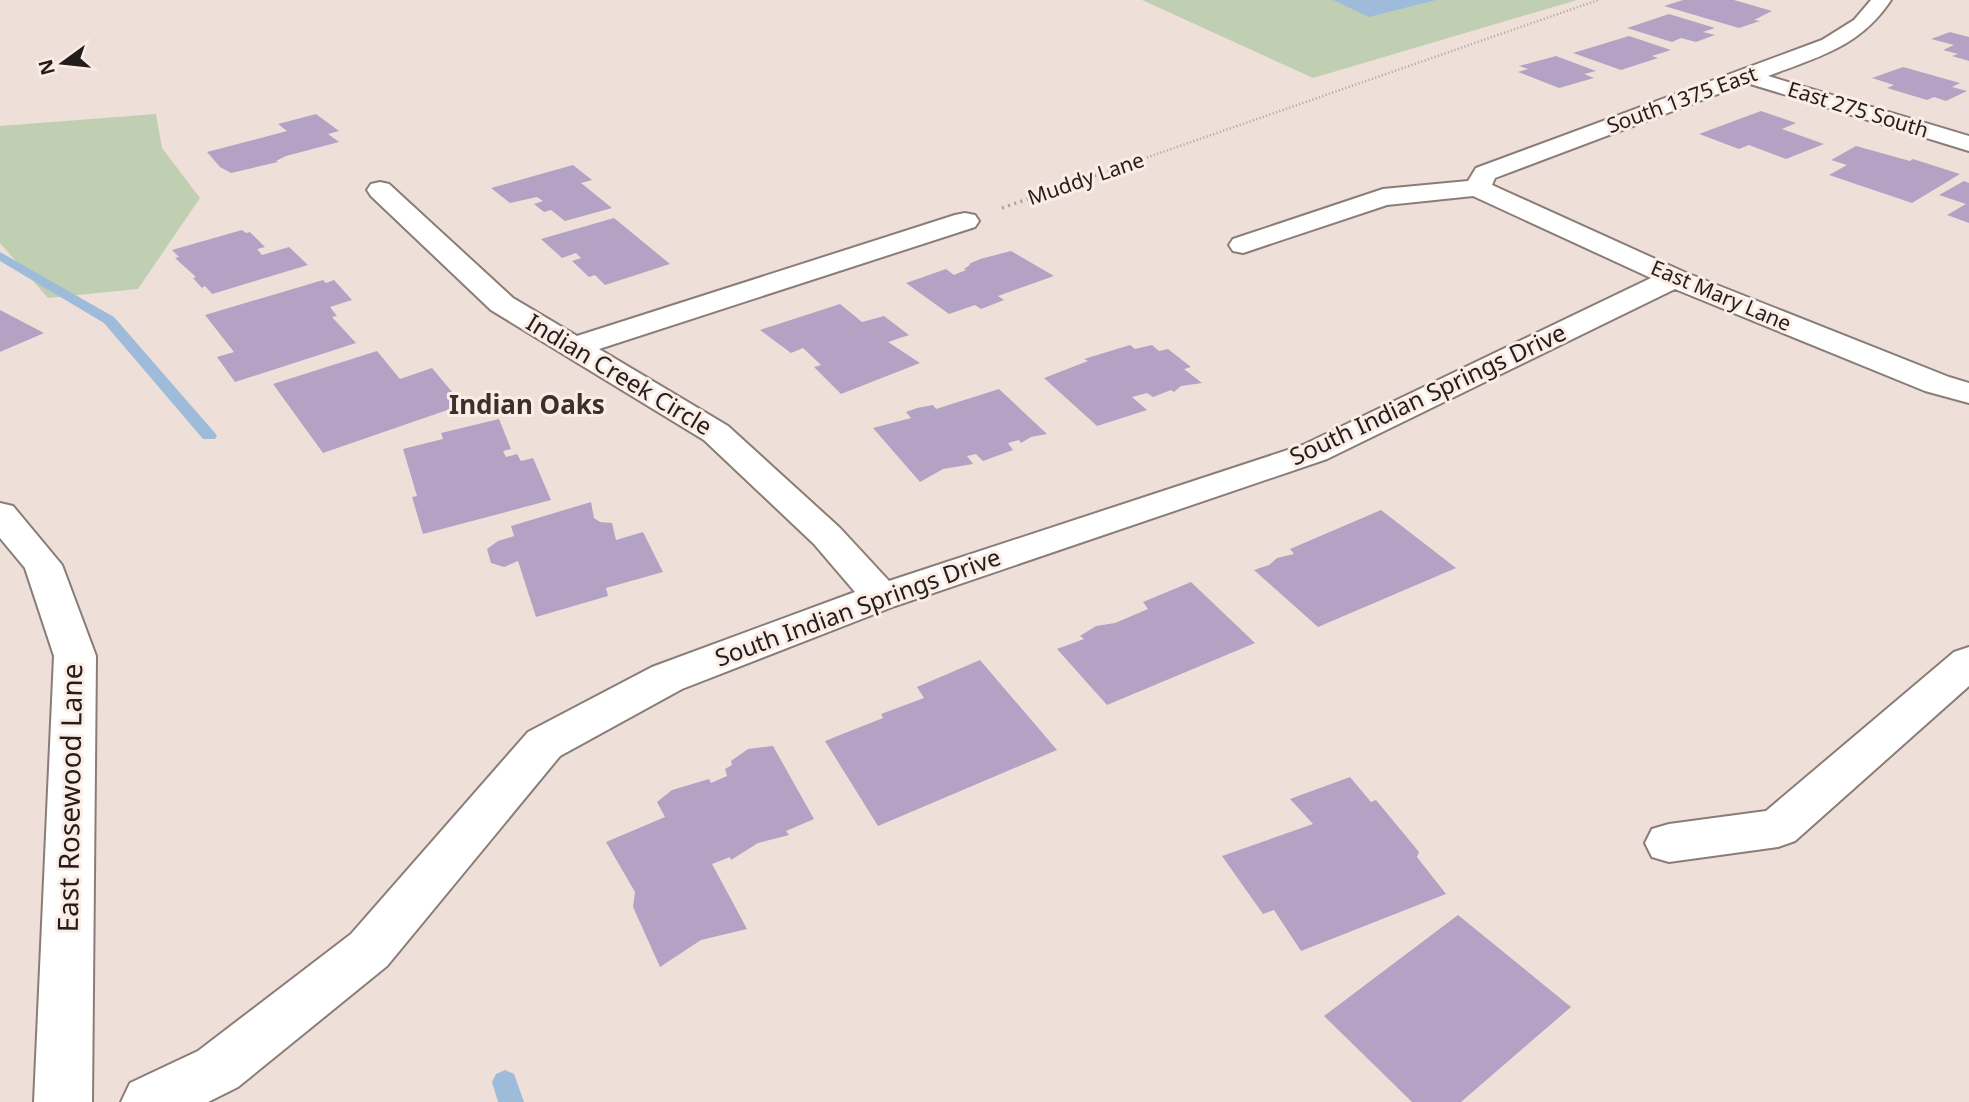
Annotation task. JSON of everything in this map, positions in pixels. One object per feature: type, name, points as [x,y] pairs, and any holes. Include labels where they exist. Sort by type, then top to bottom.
[{"type":"street","name":"South 1375 East","points":[[1477,188],[1485,173],[1819,49],[1855,33],[1881,0]]},
{"type":"street","name":"East 275 South","points":[[1746,76],[1969,144]]},
{"type":"street","points":[[1243,245],[1383,197],[1477,188]]},
{"type":"street","name":"East Mary Lane","points":[[1477,188],[1674,278],[1937,384],[1969,393]]},
{"type":"street","name":"Indian Creek Circle","points":[[380,190],[502,304],[716,433],[827,536],[881,597]]},
{"type":"street","points":[[571,348],[965,221]]},
{"type":"street","name":"South Indian Springs Drive","points":[[150,1102],[218,1069],[369,950],[544,744],[667,678],[881,597],[1315,452],[1674,278]]},
{"type":"street","name":"East Rosewood Lane","points":[[0,514],[43,565],[75,656],[63,1102]]},
{"type":"street","points":[[1669,843],[1778,828],[1969,662]]},
{"type":"path","name":"Muddy Lane","points":[[965,221],[1598,0]]},
{"type":"green space","points":[[1142,0],[1577,0],[1313,78]]},
{"type":"green space","points":[[156,114],[162,148],[200,198],[138,289],[48,298],[0,243],[0,126]]},
{"type":"water","points":[[1333,0],[1436,0],[1369,17]]},
{"type":"building","points":[[1683,0],[1734,0],[1772,11],[1754,20],[1760,21],[1739,28],[1664,6]]},
{"type":"building","points":[[1669,14],[1715,28],[1703,32],[1715,35],[1696,42],[1681,38],[1672,42],[1627,28]]},
{"type":"building","points":[[1950,32],[1969,37],[1969,61],[1952,56],[1958,54],[1943,50],[1954,45],[1931,39]]},
{"type":"building","points":[[1629,36],[1671,50],[1652,56],[1658,58],[1621,70],[1573,53]]},
{"type":"building","points":[[1556,56],[1596,71],[1584,74],[1594,78],[1559,88],[1518,72],[1528,69],[1519,66]]},
{"type":"building","points":[[1903,67],[1960,83],[1952,87],[1967,91],[1946,101],[1934,97],[1927,100],[1887,88],[1894,85],[1872,78]]},
{"type":"building","points":[[1761,111],[1796,123],[1782,129],[1824,144],[1786,159],[1749,145],[1739,149],[1699,134]]},
{"type":"building","points":[[316,114],[339,131],[328,134],[339,142],[286,156],[276,161],[278,162],[231,173],[220,167],[207,152],[287,131],[278,124]]},
{"type":"building","points":[[1856,146],[1910,161],[1913,159],[1960,174],[1912,203],[1829,175],[1847,165],[1831,160]]},
{"type":"building","points":[[573,165],[592,180],[581,183],[612,208],[565,221],[551,210],[544,212],[534,204],[543,201],[537,197],[510,203],[491,188]]},
{"type":"building","points":[[1964,181],[1969,183],[1969,223],[1947,215],[1966,204],[1939,195]]},
{"type":"building","points":[[614,218],[670,264],[605,285],[595,275],[589,277],[572,261],[581,258],[576,253],[562,258],[541,239]]},
{"type":"building","points":[[242,230],[250,232],[265,247],[257,249],[262,255],[289,247],[308,265],[212,294],[205,286],[202,288],[193,278],[196,277],[175,258],[179,257],[172,250]]},
{"type":"building","points":[[1011,251],[1054,276],[998,296],[1004,300],[981,309],[975,305],[949,314],[906,283],[946,269],[954,275],[980,259]]},
{"type":"building","points":[[323,280],[326,283],[334,280],[352,300],[330,307],[337,316],[332,317],[356,343],[235,382],[217,357],[234,352],[205,315]]},
{"type":"building","points":[[840,304],[862,322],[884,316],[909,335],[888,342],[920,363],[841,394],[814,367],[821,365],[803,348],[791,353],[760,330]]},
{"type":"building","points":[[0,310],[44,333],[0,352]]},
{"type":"building","points":[[1130,345],[1135,349],[1152,345],[1159,351],[1168,349],[1191,367],[1184,369],[1202,383],[1181,386],[1174,392],[1171,390],[1153,397],[1147,393],[1132,397],[1147,410],[1097,426],[1044,378],[1088,361],[1084,359]]},
{"type":"building","points":[[377,351],[400,379],[432,368],[453,393],[448,395],[459,406],[323,453],[273,384]]},
{"type":"building","points":[[999,389],[1047,434],[1031,437],[1021,443],[1019,440],[1008,443],[1013,450],[983,461],[976,454],[967,456],[973,464],[943,469],[920,482],[873,428],[911,418],[906,412],[917,408],[933,405],[936,409]]},
{"type":"building","points":[[499,419],[511,449],[503,451],[506,457],[517,454],[521,461],[533,458],[551,500],[423,534],[412,497],[417,496],[403,449],[443,439],[441,433]]},
{"type":"building","points":[[591,502],[594,518],[600,522],[612,523],[616,540],[643,532],[663,572],[606,588],[608,596],[536,617],[518,561],[504,567],[491,563],[487,549],[498,541],[514,536],[511,526]]},
{"type":"building","points":[[1381,510],[1456,568],[1318,627],[1254,570],[1269,565],[1277,558],[1294,554],[1290,549]]},
{"type":"building","points":[[1191,582],[1255,643],[1107,705],[1057,649],[1084,639],[1080,636],[1096,626],[1115,623],[1148,609],[1143,602]]},
{"type":"building","points":[[980,660],[1057,750],[878,826],[825,741],[883,718],[881,714],[924,698],[917,687]]},
{"type":"building","points":[[773,746],[814,819],[786,831],[789,835],[758,843],[731,860],[730,857],[712,864],[747,929],[701,940],[660,967],[633,907],[635,892],[606,842],[665,817],[657,802],[672,790],[709,779],[711,783],[727,776],[725,769],[732,765],[731,761],[748,749]]},
{"type":"building","points":[[1350,777],[1371,802],[1376,800],[1419,852],[1417,857],[1446,894],[1301,951],[1274,910],[1263,914],[1222,856],[1313,824],[1290,799]]},
{"type":"building","points":[[1458,915],[1571,1007],[1461,1102],[1412,1102],[1324,1016]]},
{"type":"waterway","points":[[0,256],[109,320],[209,436]]},
{"type":"waterway","points":[[505,1082],[511,1102]]},
{"type":"district","name":"Indian Oaks","points":[[527,405]]}]
